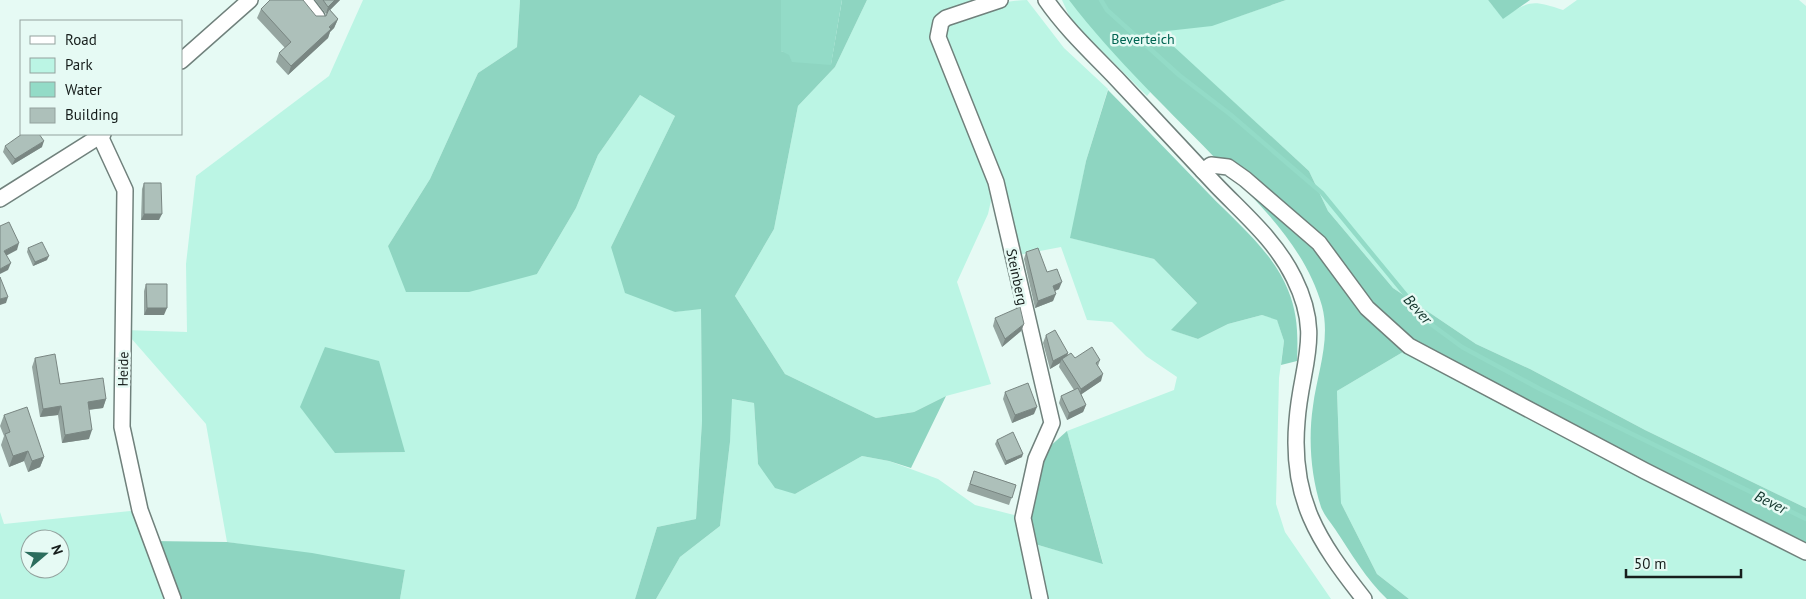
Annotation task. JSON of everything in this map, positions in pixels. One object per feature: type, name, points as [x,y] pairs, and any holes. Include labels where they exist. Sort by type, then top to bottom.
[{"type":"street","points":[[182,60],[250,0]]},
{"type":"street","points":[[304,0],[317,16]]},
{"type":"street","name":"Steinberg","points":[[1000,0],[946,18],[941,22],[938,37],[996,182],[1052,423],[1036,459],[1023,518],[1040,599]]},
{"type":"street","points":[[1046,0],[1082,44],[1270,239],[1299,289],[1307,312],[1309,338],[1308,363],[1297,420],[1296,451],[1301,492],[1314,529],[1323,545],[1364,599]]},
{"type":"street","name":"Heide","points":[[0,199],[101,135],[125,190],[122,427],[140,510],[173,599]]},
{"type":"street","points":[[1203,171],[1210,165],[1228,167],[1262,192],[1319,243],[1368,308],[1409,346],[1654,475],[1806,552]]},
{"type":"green space","points":[[363,0],[520,0],[517,47],[478,73],[430,179],[388,246],[537,274],[576,208],[598,155],[640,95],[675,116],[611,247],[675,312],[701,308],[702,421],[696,519],[657,527],[635,599],[400,599],[405,570],[227,542],[206,424],[124,330],[187,332],[186,264],[196,176],[329,76]],"holes":[[[390,407],[404,452],[336,453]]]},
{"type":"green space","points":[[520,0],[781,0],[781,51],[831,64],[842,0],[867,0],[835,67],[798,106],[774,229],[735,296],[785,374],[876,418],[914,412],[946,396],[911,468],[889,461],[862,456],[795,494],[775,488],[758,464],[754,403],[732,399],[730,442],[720,526],[680,557],[656,599],[635,599],[657,527],[696,519],[702,421],[701,309],[675,312],[625,293],[611,247],[675,116],[640,95],[598,155],[576,208],[537,274],[469,292],[406,292],[388,246],[430,179],[478,73],[517,47]]},
{"type":"green space","points":[[867,0],[984,0],[933,27],[948,46],[946,28],[955,22],[995,5],[1027,0],[1064,48],[1108,89],[1086,161],[1071,238],[1154,259],[1197,303],[1172,330],[1198,339],[1228,324],[1262,315],[1277,319],[1284,341],[1279,378],[1276,504],[1285,532],[1331,599],[1048,599],[1038,545],[1103,563],[1067,431],[1174,390],[1177,377],[1146,356],[1112,322],[1087,320],[1061,247],[1013,256],[995,183],[988,214],[957,282],[991,384],[946,396],[914,412],[876,418],[785,374],[735,296],[774,229],[798,106],[835,67]]},
{"type":"green space","name":"Beverteich","points":[[1062,0],[1242,0],[1240,16],[1286,0],[1488,0],[1503,18],[1526,5],[1538,3],[1563,10],[1577,0],[1799,0],[1806,6],[1806,508],[1645,430],[1530,369],[1476,344],[1393,288],[1328,211],[1309,171],[1181,54],[1147,96],[1071,20]]},
{"type":"green space","name":"Beverteich","points":[[1069,0],[1286,0],[1212,26],[1158,32],[1309,171],[1328,211],[1393,288],[1476,344],[1530,369],[1645,430],[1806,508],[1806,552],[1408,349],[1337,391],[1341,503],[1377,574],[1409,599],[1387,599],[1366,574],[1326,516],[1318,495],[1313,470],[1311,419],[1325,331],[1322,306],[1315,285],[1305,266],[1294,247],[1253,197],[1124,65]]},
{"type":"green space","points":[[1488,0],[1530,0],[1503,19]]},
{"type":"green space","points":[[1108,90],[1253,239],[1273,263],[1288,290],[1296,316],[1297,361],[1281,365],[1284,341],[1277,320],[1262,315],[1228,324],[1198,339],[1171,330],[1197,303],[1154,259],[1070,238],[1086,161]]},
{"type":"green space","points":[[325,347],[379,361],[405,452],[335,453],[300,407]]},
{"type":"green space","points":[[1408,349],[1806,561],[1806,599],[1409,599],[1377,574],[1341,503],[1337,391]]},
{"type":"green space","points":[[731,399],[754,403],[758,464],[795,494],[862,456],[889,461],[938,479],[975,505],[1018,516],[1034,599],[656,599],[680,557],[720,526],[730,442]]},
{"type":"green space","points":[[1067,431],[1103,564],[1028,542],[1036,459]]},
{"type":"green space","points":[[140,510],[173,599],[0,599],[0,512],[4,524]]},
{"type":"green space","points":[[151,541],[227,542],[312,553],[405,570],[400,599],[173,599]]},
{"type":"water","points":[[781,0],[842,0],[831,65],[792,62],[789,55],[781,51]]},
{"type":"building","points":[[270,0],[303,0],[316,16],[326,16],[329,9],[338,19],[329,27],[331,29],[291,66],[279,53],[291,42],[261,9]]},
{"type":"building","points":[[323,0],[335,0],[328,7]]},
{"type":"building","points":[[21,135],[40,135],[44,141],[15,159],[5,146]]},
{"type":"building","points":[[144,183],[161,183],[162,214],[144,214]]},
{"type":"building","points":[[9,222],[19,243],[4,251],[11,263],[0,269],[0,226]]},
{"type":"building","points":[[42,242],[49,256],[35,262],[28,248]]},
{"type":"building","points":[[1038,248],[1047,272],[1057,269],[1062,282],[1053,286],[1056,294],[1038,301],[1026,252]]},
{"type":"building","points":[[0,277],[8,297],[0,299]]},
{"type":"building","points":[[146,284],[167,284],[167,308],[147,308]]},
{"type":"building","points":[[1020,307],[1024,324],[1005,339],[995,318]]},
{"type":"building","points":[[1055,330],[1068,353],[1053,361],[1046,335]]},
{"type":"building","points":[[1092,347],[1100,360],[1096,363],[1103,374],[1081,389],[1062,359],[1071,353],[1075,358]]},
{"type":"building","points":[[55,354],[60,384],[103,378],[106,399],[88,402],[92,430],[65,435],[61,406],[43,409],[35,358]]},
{"type":"building","points":[[1028,383],[1037,407],[1015,415],[1005,392]]},
{"type":"building","points":[[1078,388],[1086,405],[1069,413],[1061,396]]},
{"type":"building","points":[[27,407],[44,457],[32,461],[28,451],[13,456],[5,434],[10,432],[4,415]]},
{"type":"building","points":[[1013,432],[1023,454],[1006,461],[997,440]]},
{"type":"building","points":[[974,471],[1016,485],[1012,498],[970,484]]},
{"type":"waterway","name":"Bever","points":[[1101,0],[1107,10],[1179,75],[1231,115],[1322,193],[1428,322],[1462,347],[1540,389],[1806,519]]}]
